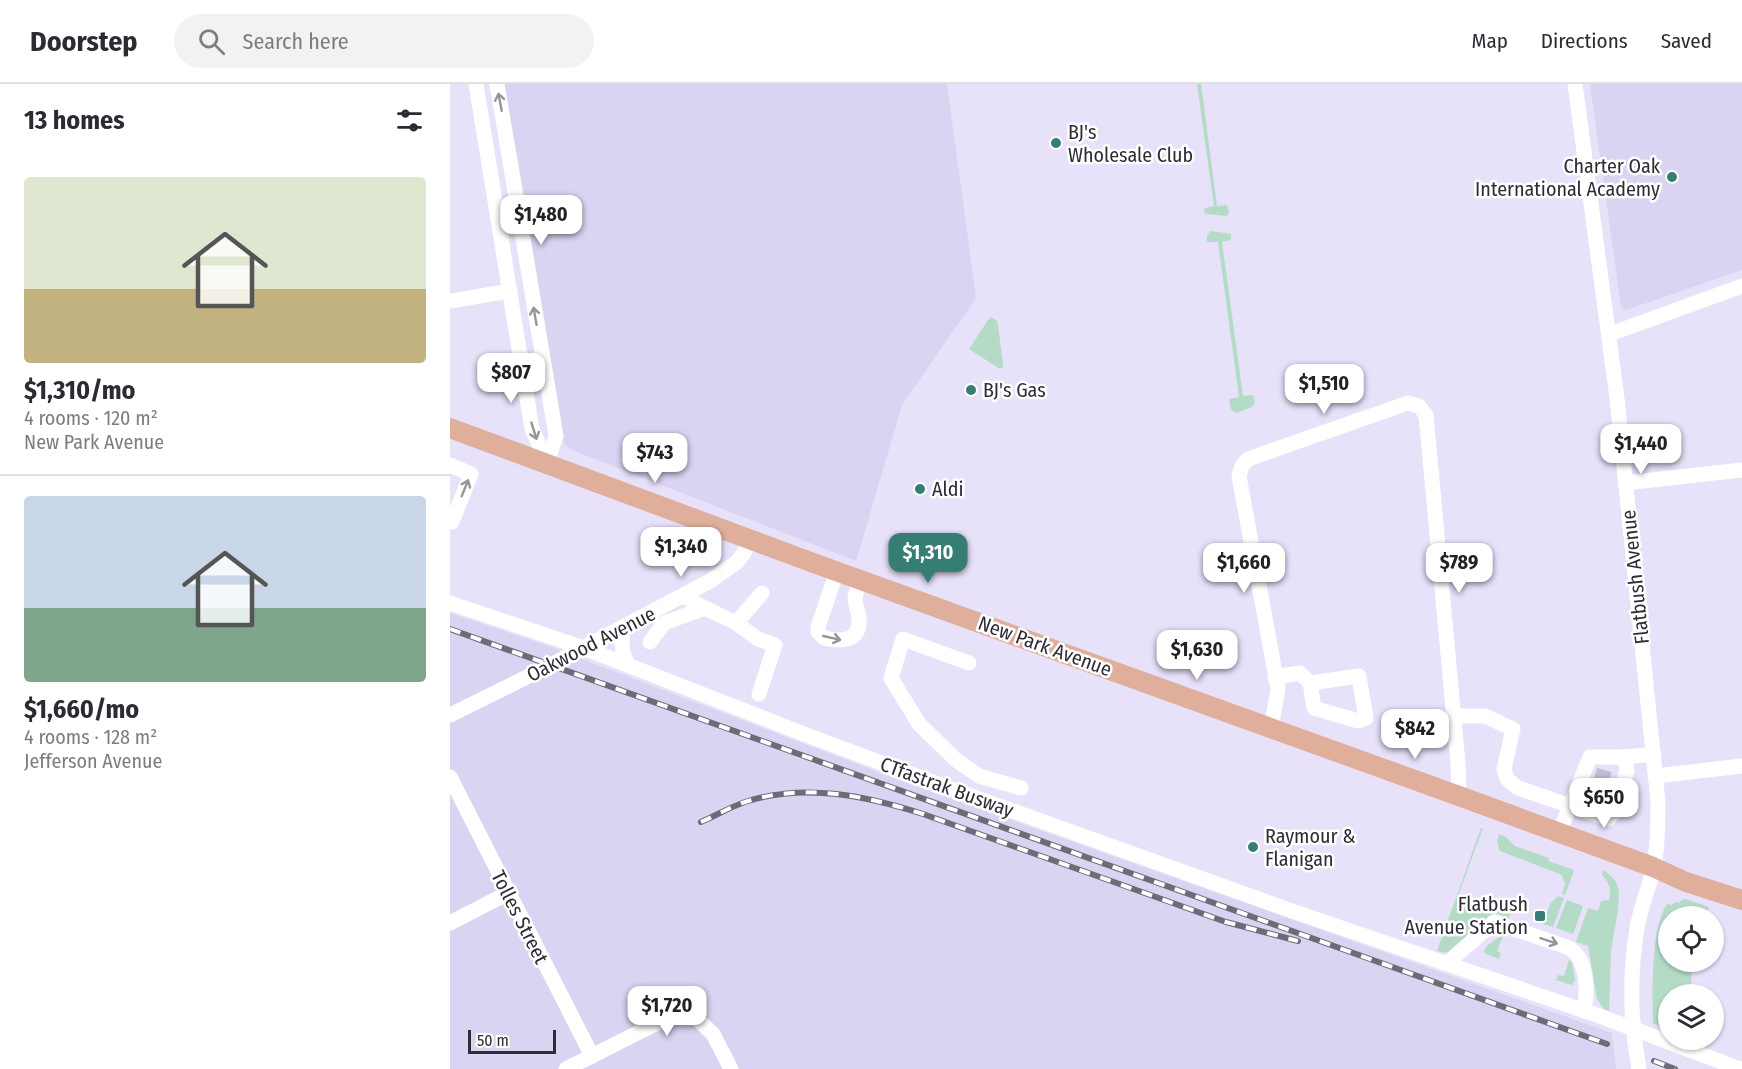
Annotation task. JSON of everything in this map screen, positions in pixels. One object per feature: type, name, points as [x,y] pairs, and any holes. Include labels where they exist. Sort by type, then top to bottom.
[{"type":"main road","name":"New Park Avenue","points":[[450,428],[837,572],[1459,796],[1653,867],[1686,882],[1742,900]]},
{"type":"street","points":[[476,84],[532,429],[547,463]]},
{"type":"street","points":[[496,84],[556,436],[547,463]]},
{"type":"street","name":"Flatbush Avenue","points":[[1575,84],[1610,334],[1658,802],[1658,836],[1653,867],[1638,924],[1630,995],[1639,1069]]},
{"type":"street","points":[[484,131],[505,127]]},
{"type":"street","points":[[506,267],[526,264]]},
{"type":"street","points":[[1610,334],[1742,286]]},
{"type":"street","points":[[450,301],[510,291]]},
{"type":"street","points":[[1271,728],[1278,689],[1239,476],[1242,466],[1248,459],[1397,407],[1408,404],[1419,406],[1426,415],[1454,716],[1459,796]]},
{"type":"street","points":[[450,465],[471,474],[452,522],[450,521]]},
{"type":"street","points":[[1625,483],[1742,470]]},
{"type":"street","name":"Oakwood Avenue","points":[[450,715],[584,648],[718,576],[737,562],[750,540]]},
{"type":"street","points":[[837,572],[818,627],[818,632],[824,638],[846,640],[856,632],[859,619],[855,599],[860,580]]},
{"type":"street","points":[[736,623],[762,593]]},
{"type":"street","points":[[683,596],[736,623],[758,639],[775,645],[759,694]]},
{"type":"street","name":"CTfastrak Busway","points":[[450,603],[584,648],[892,767],[1292,911],[1584,1011],[1740,1069]]},
{"type":"street","points":[[650,642],[664,623],[705,608]]},
{"type":"street","points":[[625,626],[622,651],[629,666]]},
{"type":"street","points":[[969,663],[903,639],[891,678],[919,724],[956,760],[979,776],[1021,788]]},
{"type":"street","points":[[1275,677],[1300,673],[1310,683]]},
{"type":"street","points":[[1454,716],[1485,716],[1513,729],[1503,769],[1507,779],[1518,788],[1609,819],[1612,814],[1613,800],[1627,771],[1625,757]]},
{"type":"street","points":[[1565,835],[1590,773],[1590,758],[1654,754]]},
{"type":"street","points":[[1656,776],[1742,766]]},
{"type":"street","name":"Tolles Street","points":[[450,777],[592,1056]]},
{"type":"street","points":[[450,923],[508,893]]},
{"type":"street","points":[[1446,964],[1494,922],[1571,948],[1579,956],[1583,968],[1586,987],[1584,1011]]},
{"type":"street","points":[[566,1069],[679,1012],[694,1016],[713,1034],[731,1069]]},
{"type":"shaded area","points":[[504,84],[947,84],[976,298],[902,405],[856,561],[572,450],[564,444]]},
{"type":"shaded area","name":"Charter Oak International Academy","points":[[1590,84],[1742,84],[1742,270],[1629,309],[1624,310],[1621,307]]},
{"type":"shaded area","points":[[450,613],[540,643],[907,783],[1612,1033],[1616,1069],[450,1069]]},
{"type":"green space","points":[[1197,84],[1201,84],[1217,206],[1227,205],[1229,212],[1227,216],[1204,212],[1205,208],[1214,206]]},
{"type":"green space","points":[[1211,231],[1231,234],[1231,240],[1222,242],[1243,396],[1253,395],[1255,402],[1252,407],[1236,413],[1231,410],[1229,399],[1239,397],[1218,242],[1207,242],[1207,235]]},
{"type":"green space","points":[[991,317],[997,321],[998,325],[1003,364],[1000,369],[969,349]]},
{"type":"green space","points":[[1481,828],[1483,828],[1458,896],[1510,914],[1509,918],[1496,913],[1492,914],[1492,917],[1448,953],[1437,951]]},
{"type":"green space","points":[[1499,834],[1515,846],[1574,870],[1565,895],[1562,894],[1565,884],[1562,875],[1500,851],[1497,842]]},
{"type":"green space","points":[[1604,870],[1615,880],[1619,891],[1611,951],[1609,1011],[1604,1009],[1597,999],[1588,946],[1576,942],[1588,908],[1598,911],[1601,901],[1609,900],[1609,886],[1602,875]]},
{"type":"green space","points":[[1558,896],[1564,898],[1553,927],[1543,924],[1550,904]]},
{"type":"green space","points":[[1686,899],[1706,906],[1666,906],[1668,903],[1671,905]]},
{"type":"green space","points":[[1567,900],[1583,906],[1573,934],[1556,928]]},
{"type":"green space","points":[[1658,927],[1658,972],[1692,972],[1691,984],[1658,984],[1658,1026],[1653,1023]]},
{"type":"green space","points":[[1503,936],[1497,951],[1501,953],[1499,959],[1484,952],[1492,942]]},
{"type":"green space","points":[[1569,960],[1572,963],[1575,980],[1572,985],[1556,980],[1558,975],[1564,976]]},
{"type":"tunnel","points":[[1595,775],[1616,781]]},
{"type":"tunnel","points":[[1589,792],[1610,799]]},
{"type":"railway","points":[[450,629],[1607,1044]]},
{"type":"railway","points":[[701,822],[742,803],[770,796],[814,792],[858,797],[923,814],[1226,922],[1298,941]]},
{"type":"railway","points":[[1654,1061],[1675,1069]]},
{"type":"place","name":"BJ's Wholesale Club","points":[[1056,143]]},
{"type":"place","name":"Charter Oak International Academy","points":[[1672,177]]},
{"type":"place","name":"BJ's Gas","points":[[971,390]]},
{"type":"place","name":"Aldi","points":[[920,489]]},
{"type":"place","name":"Raymour & Flanigan","points":[[1253,847]]},
{"type":"place","name":"Flatbush Avenue Station","points":[[1540,916]]}]
